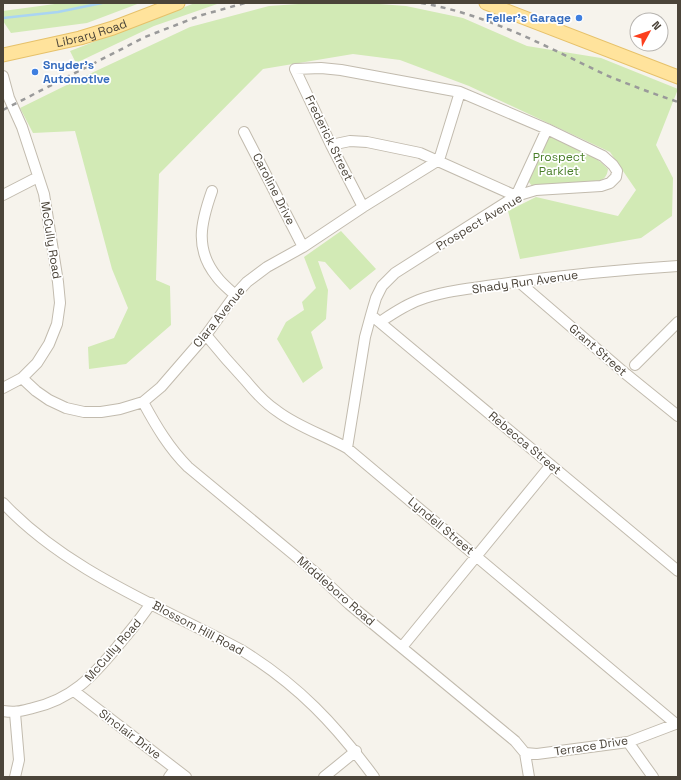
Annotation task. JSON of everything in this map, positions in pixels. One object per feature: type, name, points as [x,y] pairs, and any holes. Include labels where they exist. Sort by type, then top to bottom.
[{"type":"main road","name":"Library Road","points":[[3,55],[80,38],[113,28],[178,3]]},
{"type":"main road","points":[[486,3],[678,77]]},
{"type":"street","name":"Prospect Avenue","points":[[295,69],[321,68],[341,70],[460,92],[547,129],[603,156],[617,171],[616,177],[610,182],[601,186],[536,190],[516,196],[396,273],[382,286],[376,298],[365,337],[347,448]]},
{"type":"street","name":"Frederick Street","points":[[295,69],[331,145],[363,207]]},
{"type":"street","name":"McCully Road","points":[[3,76],[22,127],[44,194],[60,303],[58,324],[49,344],[37,363],[22,378],[3,388]]},
{"type":"street","points":[[439,160],[460,92]]},
{"type":"street","points":[[331,145],[350,141],[367,142],[420,153],[439,160],[516,196],[547,129]]},
{"type":"street","name":"Caroline Drive","points":[[244,132],[303,247]]},
{"type":"street","name":"Clara Avenue","points":[[22,378],[36,391],[49,400],[66,408],[84,412],[101,412],[120,409],[143,402],[161,387],[206,335],[235,295],[247,282],[257,274],[303,247],[363,207],[439,160]]},
{"type":"street","points":[[3,195],[38,177]]},
{"type":"street","points":[[212,191],[204,212],[202,225],[204,254],[211,269],[218,279],[235,295]]},
{"type":"street","name":"Shady Run Avenue","points":[[380,322],[403,307],[435,294],[599,272],[678,266]]},
{"type":"street","name":"Grant Street","points":[[518,282],[678,416]]},
{"type":"street","name":"Rebecca Street","points":[[371,315],[678,571]]},
{"type":"street","points":[[635,365],[678,322]]},
{"type":"street","name":"Lyndell Street","points":[[206,335],[260,397],[275,410],[291,421],[312,432],[330,438],[347,448],[677,723]]},
{"type":"street","name":"Middleboro Road","points":[[143,402],[175,454],[188,467],[316,573],[349,604],[515,741],[524,753],[529,777]]},
{"type":"street","points":[[402,647],[551,465]]},
{"type":"street","name":"Blossom Hill Road","points":[[3,503],[37,536],[92,573],[230,644],[265,665],[304,696],[323,714],[356,751],[374,777]]},
{"type":"street","name":"McCully Road","points":[[3,711],[15,713],[38,707],[61,699],[74,691],[99,668],[141,618],[151,603]]},
{"type":"street","name":"Sinclair Drive","points":[[74,691],[172,773],[186,777]]},
{"type":"street","points":[[15,713],[19,760],[15,777]]},
{"type":"street","name":"Terrace Drive","points":[[524,753],[537,754],[628,742],[677,723]]},
{"type":"street","points":[[628,742],[653,777]]},
{"type":"street","points":[[324,777],[356,751]]},
{"type":"green space","points":[[62,3],[140,3],[87,23],[11,33],[3,21],[3,11]]},
{"type":"green space","points":[[195,3],[220,3],[154,26],[76,63],[70,51]]},
{"type":"green space","points":[[313,3],[366,3],[406,6],[463,18],[527,46],[601,58],[678,89],[656,145],[673,178],[672,216],[641,238],[520,259],[508,211],[536,197],[618,216],[636,190],[610,152],[469,86],[400,60],[353,54],[263,69],[159,174],[156,280],[170,286],[171,325],[126,364],[89,369],[88,347],[114,338],[128,308],[112,269],[75,131],[33,133],[20,108],[190,27],[269,6]]},
{"type":"green space","name":"Prospect Parklet","points":[[548,134],[580,149],[602,163],[608,169],[606,176],[597,182],[533,187],[528,181]]},
{"type":"green space","points":[[341,231],[376,269],[350,290],[325,262],[318,261],[328,290],[326,319],[311,332],[323,368],[303,383],[277,339],[286,322],[304,310],[302,302],[316,288],[304,257]]},
{"type":"waterway","points":[[3,18],[58,12],[102,3]]},
{"type":"railway","points":[[3,110],[145,37],[202,15],[245,3]]},
{"type":"railway","points":[[421,3],[445,8],[493,23],[606,75],[678,102]]},
{"type":"place","name":"Feller's Garage","points":[[579,18]]},
{"type":"place","name":"Snyder's Automotive","points":[[35,72]]}]
